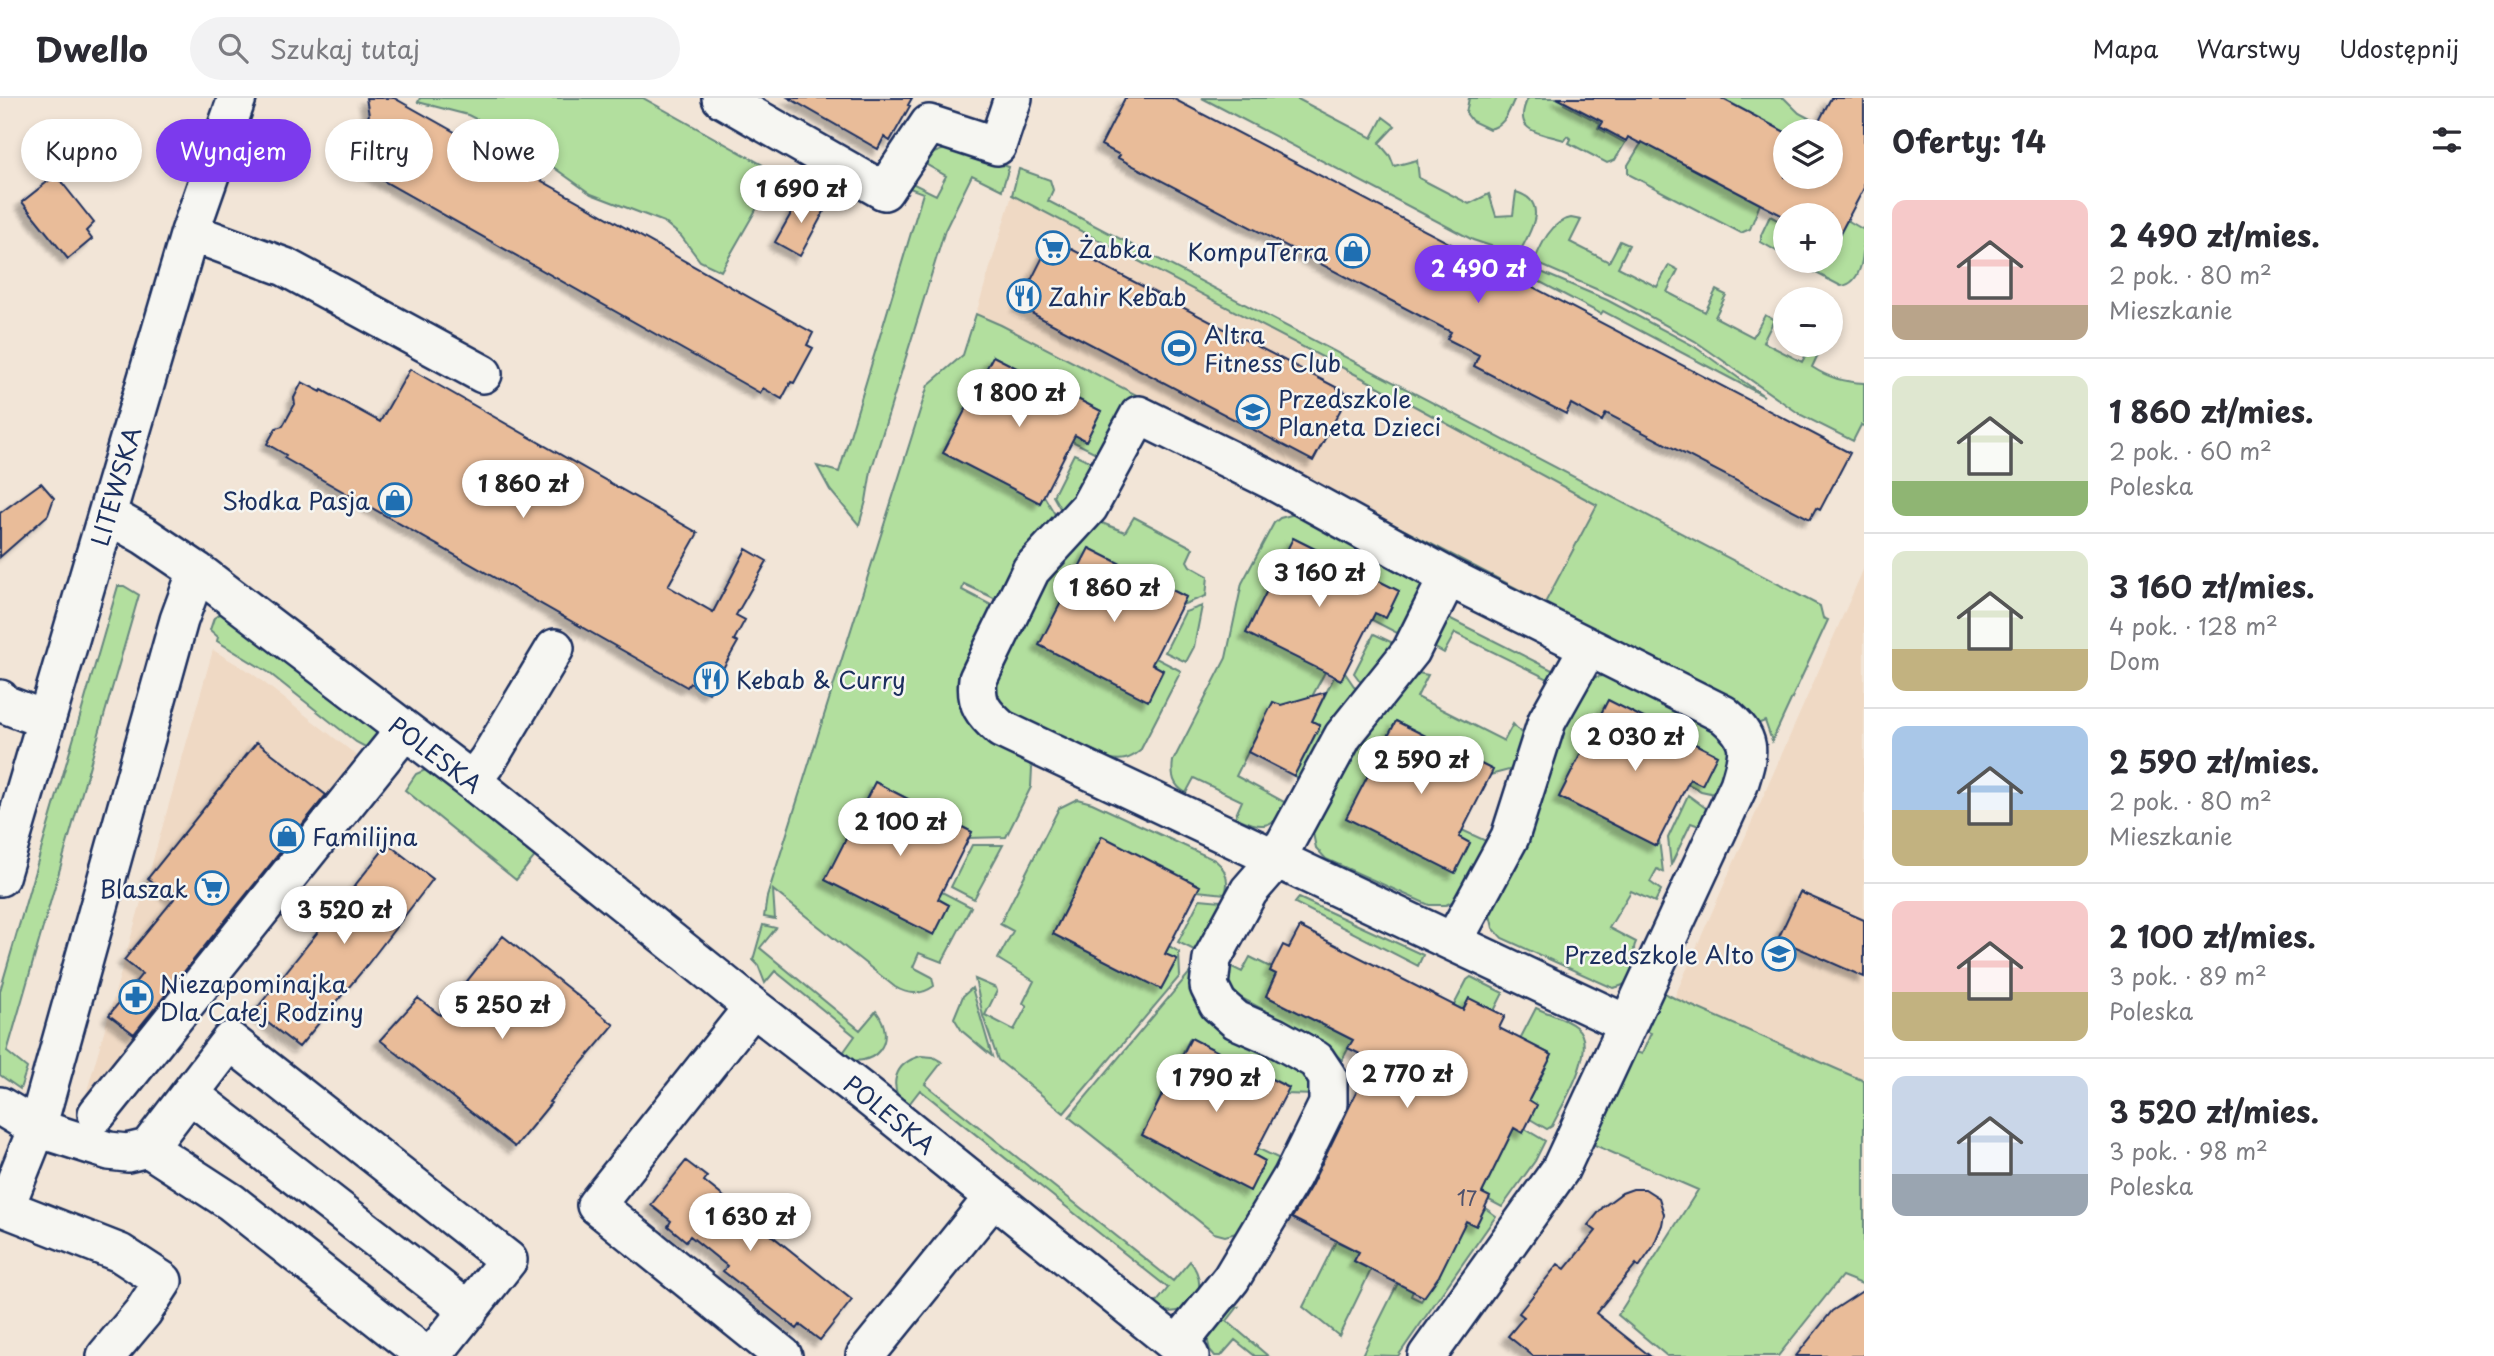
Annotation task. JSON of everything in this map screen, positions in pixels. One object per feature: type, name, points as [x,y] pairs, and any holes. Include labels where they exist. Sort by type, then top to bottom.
[{"type":"street","name":"LITEWSKA","points":[[0,877],[190,232],[237,98]]},
{"type":"street","points":[[721,98],[884,191],[929,124],[998,146],[1013,98]]},
{"type":"street","points":[[190,232],[285,267],[483,374]]},
{"type":"street","points":[[1427,1356],[1560,1170],[1739,785],[1748,758],[1748,743],[1739,727],[1723,714],[1448,577],[1275,482],[1139,415],[1089,507],[1031,570],[978,679],[976,695],[985,715],[1001,729],[1627,1024]]},
{"type":"street","name":"POLESKA","points":[[108,515],[197,571],[472,780],[1184,1351]]},
{"type":"street","points":[[106,1356],[143,1312],[163,1281],[120,1253],[2,1208],[37,1128],[179,620],[197,571]]},
{"type":"street","points":[[1184,1351],[1292,1177],[1328,1104],[1328,1078],[1316,1060],[1275,1037],[1236,1020],[1219,1004],[1209,985],[1212,959],[1249,891],[1276,860],[1343,736],[1410,652],[1448,577]]},
{"type":"street","points":[[472,780],[488,760],[555,648]]},
{"type":"street","points":[[1453,942],[1510,838],[1547,721],[1588,648]]},
{"type":"street","points":[[0,699],[4,704],[46,720]]},
{"type":"street","points":[[97,1114],[405,730]]},
{"type":"street","points":[[753,1007],[596,1205],[783,1356]]},
{"type":"street","points":[[0,1106],[37,1128],[109,1151],[127,1153],[148,1148],[230,1041],[508,1260],[432,1356]]},
{"type":"street","points":[[190,1094],[469,1311]]},
{"type":"street","points":[[148,1148],[231,1202],[426,1356]]},
{"type":"street","points":[[865,1356],[993,1198]]},
{"type":"shaded area","points":[[1012,195],[1599,501],[1545,605],[976,314]]},
{"type":"shaded area","name":"Przedszkole Alto","points":[[1864,568],[1864,1081],[1674,998]]},
{"type":"shaded area","points":[[213,650],[253,674],[374,769],[100,1132],[77,1126]]},
{"type":"green space","points":[[420,98],[643,98],[777,173],[721,271],[700,261],[681,236],[664,222],[591,194],[559,171],[559,119],[476,119],[418,102]]},
{"type":"green space","points":[[1202,98],[1296,98],[1372,138],[1383,117],[1395,126],[1379,143],[1390,156],[1394,166],[1417,160],[1419,178],[1469,204],[1489,194],[1496,216],[1513,215],[1516,192],[1533,203],[1535,211],[1531,228],[1518,255],[1473,240]]},
{"type":"green space","points":[[1469,98],[1515,98],[1503,121],[1489,129],[1472,121],[1466,113]]},
{"type":"green space","points":[[1528,98],[1567,98],[1564,104],[1600,123],[1598,128],[1625,143],[1615,160],[1607,163],[1569,143],[1571,139],[1567,136],[1564,140],[1530,129],[1523,118]]},
{"type":"green space","points":[[1721,98],[1784,98],[1799,113],[1810,119],[1773,119],[1773,126]]},
{"type":"green space","points":[[1642,142],[1760,204],[1750,229],[1741,233],[1630,175],[1628,165]]},
{"type":"green space","points":[[947,148],[1009,167],[1002,190],[972,175],[945,230],[871,471],[859,525],[830,490],[817,466],[839,472],[923,193],[899,184],[910,182],[936,195],[946,176],[922,162],[931,154]]},
{"type":"green space","points":[[1019,169],[1050,180],[1053,190],[1048,201],[1820,606],[1823,618],[1828,620],[1772,741],[1765,721],[1752,726],[1133,400],[1104,457],[1072,441],[1075,435],[1086,441],[1101,411],[993,356],[1040,503],[1044,496],[1056,516],[998,600],[964,584],[962,590],[995,607],[965,666],[1032,768],[1031,787],[1006,837],[969,838],[972,832],[875,782],[826,880],[934,935],[949,905],[938,899],[942,892],[971,907],[942,962],[919,953],[913,967],[932,977],[934,986],[925,991],[915,993],[895,987],[773,890],[775,919],[764,917],[767,897],[928,385],[963,355],[976,314],[1545,603],[1597,505],[1370,382],[1012,195]]},
{"type":"green space","points":[[1770,216],[1773,218],[1773,249],[1761,242],[1761,235]]},
{"type":"green space","points":[[1564,220],[1581,220],[1570,242],[1609,262],[1620,241],[1629,245],[1618,267],[1657,287],[1669,265],[1678,270],[1667,292],[1705,312],[1716,290],[1726,295],[1715,317],[1753,337],[1765,315],[1773,319],[1763,342],[1773,347],[1773,357],[1792,357],[1802,362],[1805,357],[1817,357],[1812,367],[1824,374],[1864,383],[1864,426],[1861,425],[1853,441],[1801,415],[1695,341],[1612,296],[1534,262],[1552,229]]},
{"type":"green space","points":[[1847,220],[1864,230],[1864,246],[1861,264],[1854,279],[1841,286],[1816,273],[1843,273],[1843,228]]},
{"type":"green space","points":[[1527,266],[1607,300],[1692,345],[1764,396],[1603,311],[1601,314],[1523,273]]},
{"type":"green space","points":[[1074,454],[1092,462],[1078,490],[1061,510],[1053,496]]},
{"type":"green space","points":[[1295,514],[1425,580],[1399,634],[1372,620],[1375,613],[1386,618],[1399,591],[1293,538],[1325,672],[1308,704],[1285,708],[1273,702],[1236,776],[1288,804],[1271,823],[1259,825],[1235,817],[1242,801],[1194,778],[1186,793],[1174,780],[1173,761],[1226,658],[1242,583],[1274,523],[1280,518]]},
{"type":"green space","points":[[1134,517],[1193,548],[1187,561],[1190,566],[1208,576],[1206,596],[1182,605],[1186,597],[1089,548],[1040,645],[1148,700],[1163,671],[1152,664],[1156,658],[1181,671],[1140,751],[1126,759],[1115,760],[1006,711],[997,697],[996,681],[1047,578],[1097,521],[1125,532]]},
{"type":"green space","points":[[118,586],[124,586],[139,595],[7,1052],[27,1068],[20,1089],[0,1075],[0,991]]},
{"type":"green space","points":[[1202,606],[1194,647],[1186,662],[1165,652],[1185,612]]},
{"type":"green space","points":[[225,611],[375,726],[377,742],[373,751],[356,742],[268,672],[217,641],[218,637],[210,630],[214,618]]},
{"type":"green space","points":[[1439,613],[1556,672],[1558,684],[1455,633],[1444,653],[1430,645]]},
{"type":"green space","points":[[1374,634],[1393,643],[1384,660],[1363,685],[1354,673]]},
{"type":"green space","points":[[1413,672],[1428,675],[1417,697],[1504,741],[1513,724],[1524,736],[1513,769],[1490,775],[1492,770],[1396,721],[1347,817],[1458,837],[1462,830],[1486,841],[1458,899],[1446,905],[1429,905],[1326,859],[1316,848],[1313,833],[1332,778]]},
{"type":"green space","points":[[1345,673],[1358,692],[1302,779],[1294,776],[1320,726],[1312,721],[1334,677],[1341,680]]},
{"type":"green space","points":[[1607,675],[1619,678],[1726,737],[1731,757],[1715,794],[1701,791],[1688,784],[1690,779],[1702,785],[1716,755],[1608,700],[1559,797],[1656,846],[1659,840],[1663,872],[1657,869],[1650,882],[1661,890],[1655,902],[1631,891],[1609,928],[1636,942],[1634,949],[1637,965],[1634,975],[1623,985],[1613,988],[1502,938],[1493,928],[1490,915],[1558,738],[1592,678]]},
{"type":"green space","points":[[430,768],[537,854],[516,880],[405,790],[416,774]]},
{"type":"green space","points":[[1688,795],[1707,809],[1699,826],[1691,823],[1671,865],[1668,838]]},
{"type":"green space","points":[[1077,799],[1092,803],[1215,860],[1224,871],[1227,884],[1225,894],[1197,891],[1102,837],[1053,934],[1161,989],[1177,960],[1165,954],[1169,946],[1179,952],[1180,976],[1064,1113],[998,1060],[983,1016],[975,979],[996,988],[997,991],[985,1015],[1014,1030],[1027,1006],[1023,1003],[1034,981],[998,959],[1013,931],[1000,924],[1059,808]]},
{"type":"green space","points":[[972,845],[1003,845],[974,899],[951,887]]},
{"type":"green space","points":[[1299,898],[1423,955],[1418,966],[1295,903]]},
{"type":"green space","points":[[1200,899],[1222,901],[1196,951],[1178,942]]},
{"type":"green space","points":[[763,925],[776,928],[760,948],[860,1030],[876,1011],[885,1033],[884,1042],[872,1057],[852,1060],[840,1057],[855,1036],[775,971],[765,983],[758,965],[753,960]]},
{"type":"green space","points":[[1250,957],[1272,968],[1270,971],[1276,974],[1266,996],[1353,1040],[1342,1060],[1317,1038],[1234,994],[1226,981],[1228,965],[1242,972]]},
{"type":"green space","points":[[1191,971],[1192,986],[1301,1069],[1309,1077],[1314,1095],[1285,1094],[1288,1087],[1190,1038],[1142,1135],[1250,1191],[1265,1161],[1254,1155],[1257,1148],[1282,1160],[1240,1232],[1225,1236],[1214,1233],[1069,1117]]},
{"type":"green space","points":[[1471,977],[1503,993],[1494,1011],[1463,1010],[1454,1005]]},
{"type":"green space","points":[[972,988],[992,1056],[962,1031],[954,1018],[963,996]]},
{"type":"green space","points":[[1657,989],[1864,1081],[1864,1280],[1862,1284],[1842,1276],[1778,1356],[1667,1356],[1618,1315],[1698,1190],[1590,1143],[1630,1050],[1642,1054],[1651,1033],[1640,1029]]},
{"type":"green space","points":[[1536,1008],[1576,1027],[1582,1036],[1584,1048],[1577,1076],[1552,1126],[1547,1129],[1530,1119],[1529,1100],[1552,1055],[1520,1039]]},
{"type":"green space","points":[[921,1056],[933,1057],[942,1062],[925,1084],[1173,1281],[1190,1261],[1197,1272],[1199,1283],[1193,1302],[1176,1311],[1153,1307],[1168,1288],[920,1090],[906,1108],[897,1092],[896,1076],[905,1064]]},
{"type":"green space","points":[[1514,1128],[1522,1133],[1525,1129],[1545,1141],[1535,1161],[1502,1207],[1482,1193]]},
{"type":"green space","points":[[1485,1208],[1496,1216],[1398,1356],[1362,1355],[1398,1283],[1413,1291],[1411,1296],[1421,1301],[1439,1275],[1466,1221],[1476,1226]]},
{"type":"green space","points":[[1336,1241],[1359,1252],[1354,1261],[1371,1270],[1339,1336],[1303,1307]]},
{"type":"green space","points":[[1238,1307],[1227,1321],[1268,1356],[1255,1356],[1235,1340],[1221,1356],[1215,1356],[1210,1350],[1207,1338],[1226,1309]]},
{"type":"building","points":[[366,98],[394,98],[431,119],[367,119],[369,115]]},
{"type":"building","points":[[789,98],[912,98],[890,141],[884,137],[878,149]]},
{"type":"building","points":[[1125,98],[1172,98],[1850,453],[1820,510],[1816,508],[1810,519],[1606,413],[1602,421],[1571,404],[1566,414],[1474,366],[1479,355],[1447,339],[1451,332],[1118,158],[1120,155],[1101,145]]},
{"type":"building","points":[[1557,98],[1721,98],[1773,126],[1773,189],[1843,189],[1843,119],[1820,119],[1831,98],[1864,98],[1864,188],[1843,228],[1843,203],[1773,203],[1773,211],[1642,142],[1641,144],[1628,137],[1626,141],[1600,127],[1603,122]]},
{"type":"building","points":[[433,120],[447,128],[447,182],[544,182],[813,333],[807,345],[813,348],[782,399],[763,388],[760,393],[386,182],[433,182]]},
{"type":"building","points":[[47,182],[62,182],[94,223],[86,231],[92,239],[68,259],[22,202]]},
{"type":"building","points":[[802,194],[826,208],[800,256],[775,242]]},
{"type":"building","points":[[1052,239],[1349,394],[1313,461],[1018,306]]},
{"type":"building","points":[[993,356],[1101,411],[1086,441],[1075,435],[1040,503],[943,453]]},
{"type":"building","points":[[410,369],[698,533],[668,586],[713,612],[746,549],[767,561],[736,615],[745,620],[734,640],[738,642],[709,693],[690,683],[687,687],[284,458],[286,455],[267,444],[276,428],[283,426],[295,404],[294,398],[302,382],[380,422]]},
{"type":"building","points":[[41,483],[54,498],[48,515],[0,557],[0,513]]},
{"type":"building","points":[[1293,538],[1399,591],[1386,618],[1375,613],[1341,680],[1246,633]]},
{"type":"building","points":[[1089,548],[1186,597],[1152,664],[1163,670],[1148,701],[1039,645]]},
{"type":"building","points":[[1326,692],[1312,721],[1320,725],[1294,776],[1248,752],[1273,702],[1281,705]]},
{"type":"building","points":[[1608,700],[1717,755],[1702,785],[1690,779],[1656,846],[1559,797]]},
{"type":"building","points":[[1396,721],[1493,770],[1459,837],[1470,843],[1455,873],[1346,818]]},
{"type":"building","name":"Blaszak","points":[[257,742],[326,795],[134,1034],[109,1015],[142,974],[124,960],[174,899],[148,878]]},
{"type":"building","points":[[875,782],[972,832],[938,899],[949,905],[934,935],[825,880]]},
{"type":"building","points":[[1102,836],[1200,886],[1165,954],[1177,959],[1161,989],[1053,934]]},
{"type":"building","points":[[388,844],[433,879],[364,969],[299,1047],[254,1012]]},
{"type":"building","points":[[1800,892],[1864,920],[1864,977],[1778,939]]},
{"type":"building","points":[[1300,927],[1463,1010],[1469,998],[1505,1016],[1499,1028],[1552,1055],[1529,1100],[1537,1105],[1523,1133],[1514,1128],[1482,1193],[1490,1197],[1476,1226],[1466,1221],[1439,1276],[1424,1297],[1354,1261],[1359,1252],[1292,1218],[1311,1186],[1372,1060],[1348,1048],[1353,1040],[1266,996],[1276,974],[1270,971],[1283,945],[1289,948]]},
{"type":"building","points":[[503,936],[614,1025],[515,1147],[380,1040],[418,998],[440,1015]]},
{"type":"building","points":[[1191,1038],[1289,1088],[1254,1155],[1265,1161],[1250,1191],[1142,1135]]},
{"type":"building","points":[[686,1161],[707,1177],[704,1181],[852,1300],[820,1340],[800,1325],[797,1329],[723,1271],[727,1266],[690,1236],[686,1241],[668,1226],[671,1221],[651,1205]]},
{"type":"building","points":[[1645,1189],[1659,1198],[1664,1214],[1662,1225],[1653,1247],[1639,1267],[1636,1264],[1596,1313],[1650,1356],[1533,1356],[1508,1336],[1524,1317],[1519,1313],[1558,1264],[1565,1269],[1596,1231],[1588,1225],[1603,1207],[1622,1193]]},
{"type":"building","points":[[1864,1290],[1864,1356],[1796,1356],[1832,1311]]},
{"type":"place","name":"Żabka","points":[[1053,248]]},
{"type":"place","name":"KompuTerra","points":[[1353,251]]},
{"type":"place","name":"Zahir Kebab","points":[[1024,296]]},
{"type":"place","name":"Altra Fitness Club","points":[[1179,348]]},
{"type":"place","name":"Przedszkole Planeta Dzieci","points":[[1253,412]]},
{"type":"place","name":"Słodka Pasja","points":[[395,500]]},
{"type":"place","name":"Kebab & Curry","points":[[711,679]]},
{"type":"place","name":"Familijna","points":[[287,836]]},
{"type":"place","name":"Blaszak","points":[[212,888]]},
{"type":"place","name":"Przedszkole Alto","points":[[1779,954]]},
{"type":"place","name":"Niezapominajka Dla Całej Rodziny","points":[[136,997]]}]
